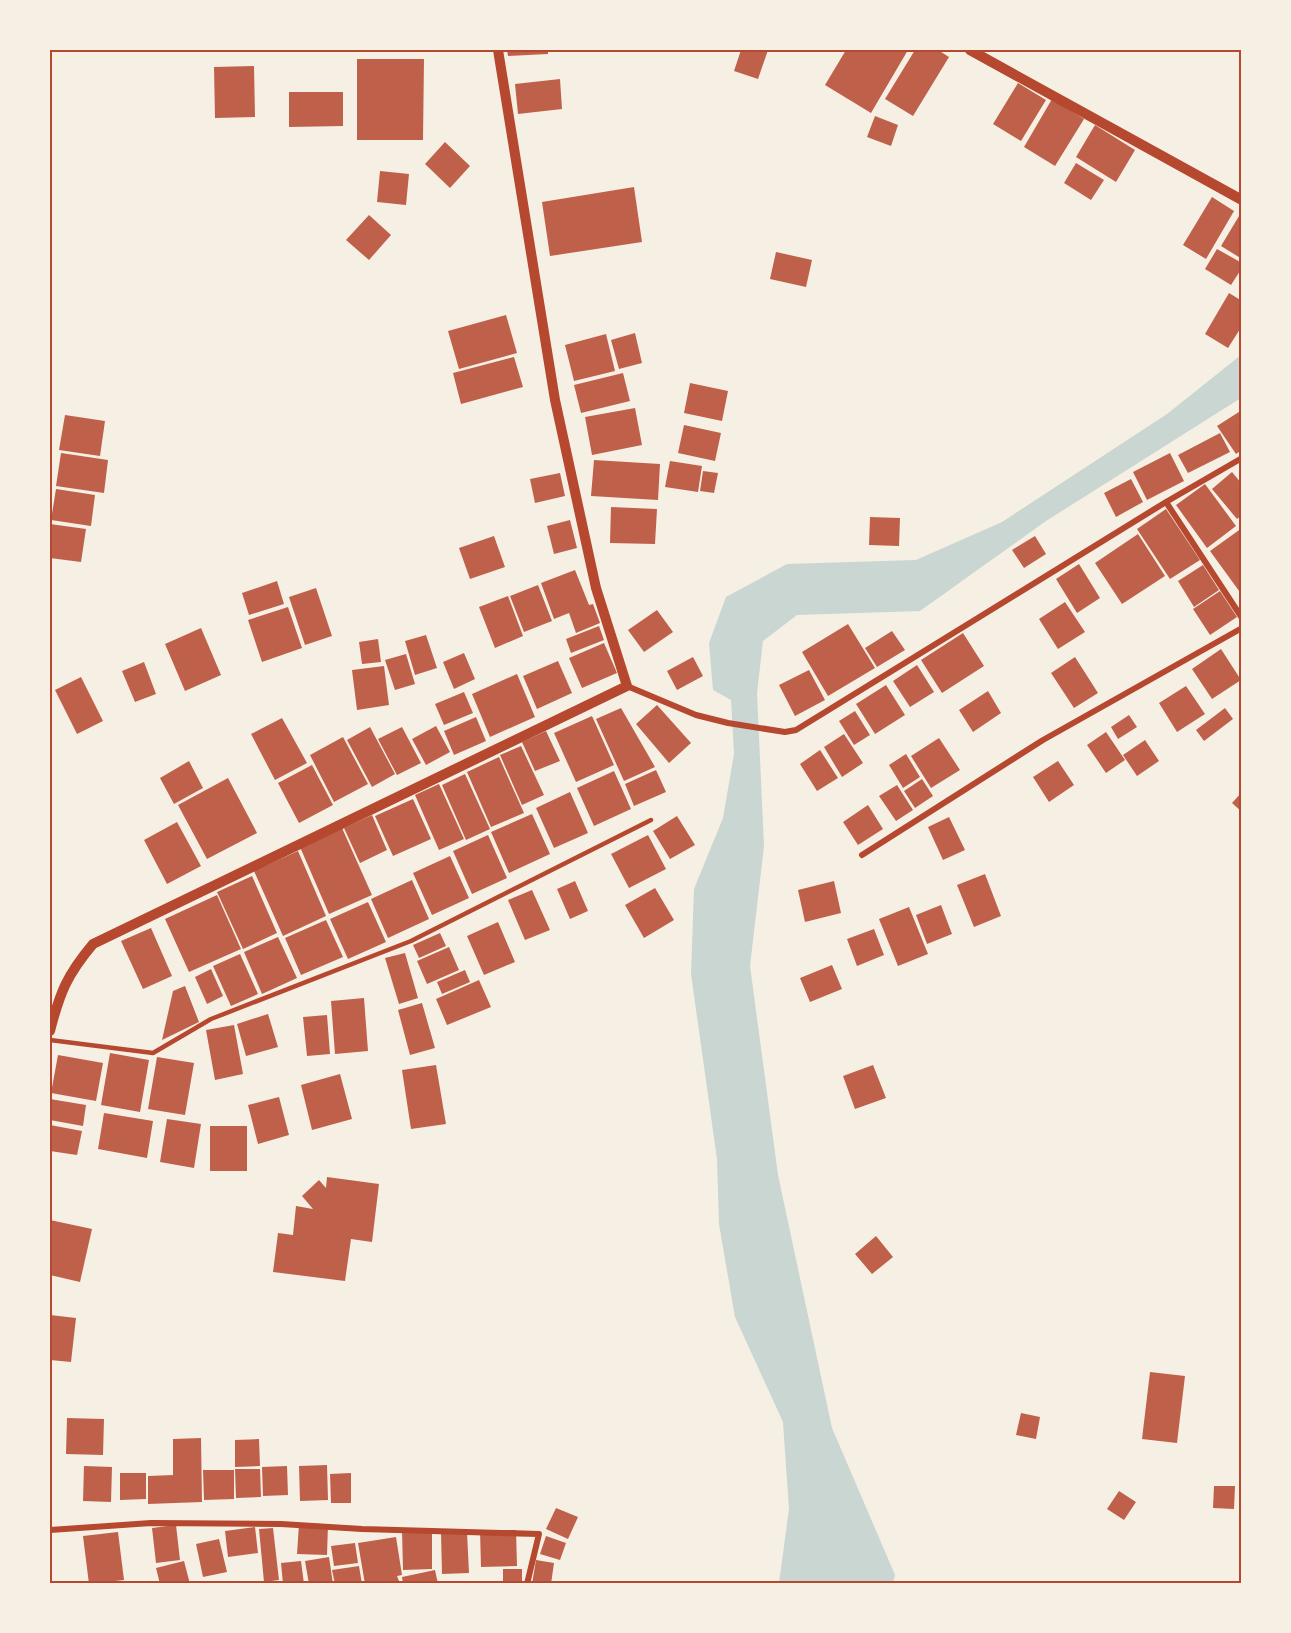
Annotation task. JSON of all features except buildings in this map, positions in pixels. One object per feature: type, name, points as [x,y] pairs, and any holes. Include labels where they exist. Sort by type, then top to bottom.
[{"type":"street","points":[[498,50],[555,400],[596,588],[627,686]]},
{"type":"street","points":[[970,50],[1242,200]]},
{"type":"street","points":[[50,1030],[59,997],[73,968],[93,944],[627,686],[696,715],[728,723],[785,732],[796,730],[1166,502],[1242,458]]},
{"type":"street","points":[[1166,502],[1242,618]]},
{"type":"street","points":[[862,855],[1043,740],[1242,628]]},
{"type":"street","points":[[50,1530],[152,1523],[281,1524],[362,1529],[539,1534],[527,1584]]},
{"type":"lane","points":[[50,1040],[153,1053],[211,1019],[411,941],[651,820]]},
{"type":"shaded area","points":[[1241,355],[1241,398],[1046,521],[920,611],[797,615],[763,641],[757,693],[764,846],[750,966],[778,1175],[832,1428],[895,1575],[893,1583],[779,1583],[789,1509],[783,1422],[735,1317],[719,1224],[717,1159],[691,974],[694,889],[723,818],[734,754],[731,700],[713,690],[709,643],[726,597],[787,564],[916,560],[1002,522],[1167,414]]}]
